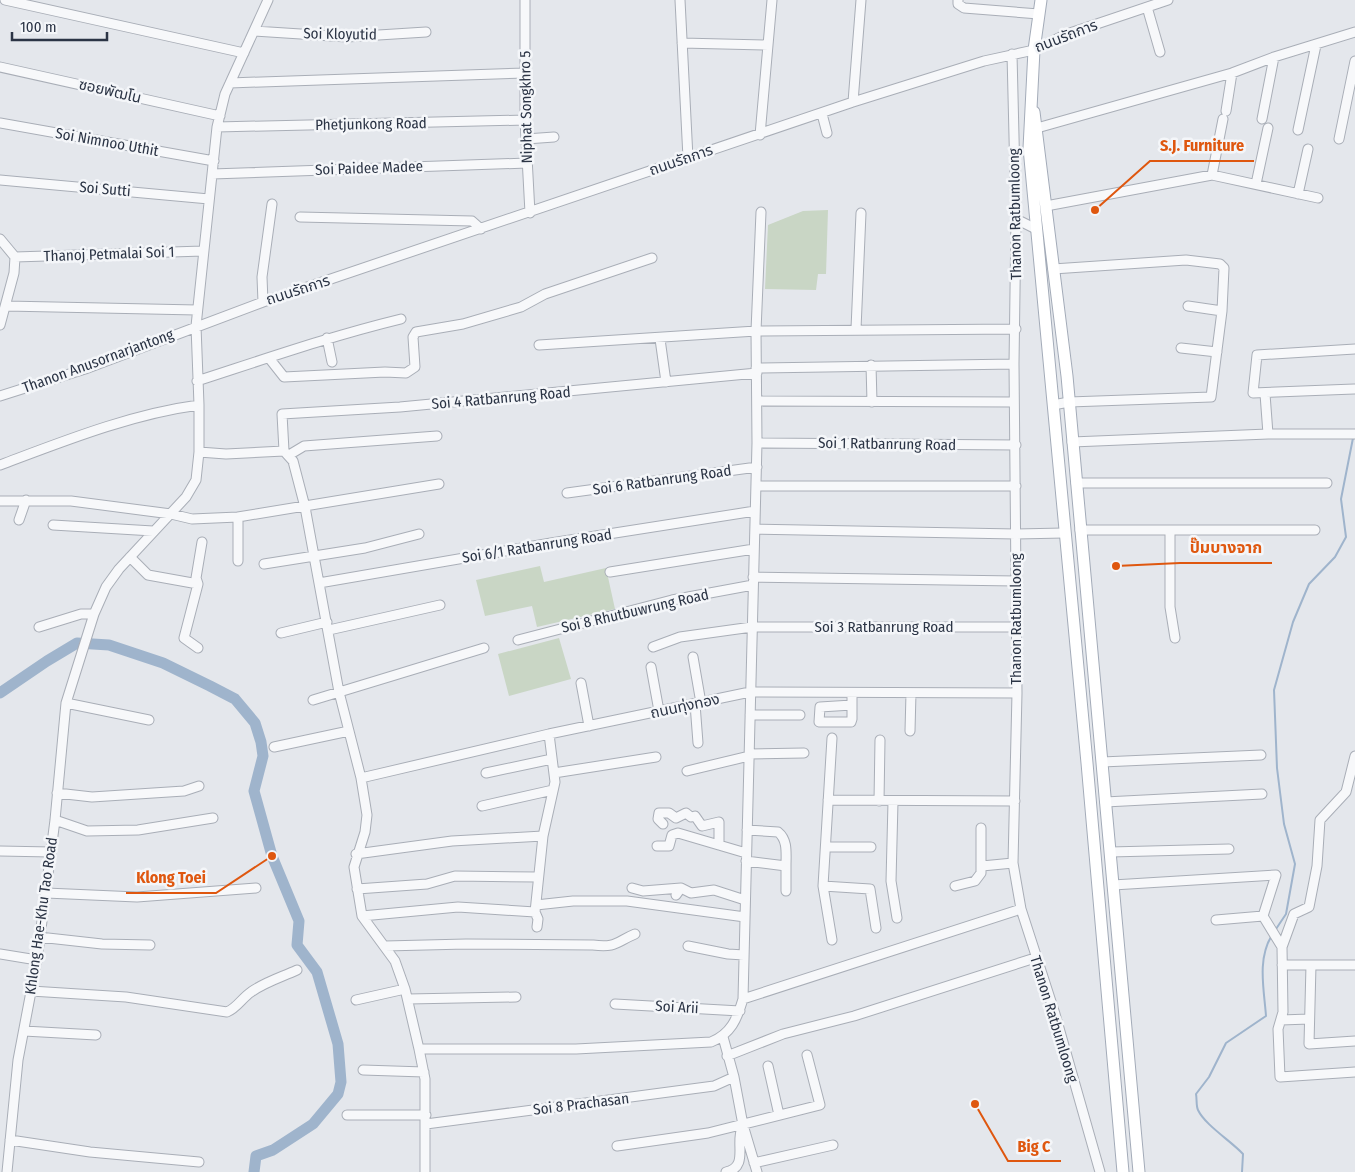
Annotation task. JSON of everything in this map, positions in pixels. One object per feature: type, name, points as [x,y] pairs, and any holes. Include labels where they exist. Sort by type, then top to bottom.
[{"type":"main road","points":[[1040,0],[1034,50],[1029,148],[1087,763],[1123,1172]]},
{"type":"main road","points":[[1032,100],[1038,128],[1069,402],[1139,1172]]},
{"type":"main road","points":[[1087,763],[1102,762]]},
{"type":"street","points":[[6,0],[244,53]]},
{"type":"street","name":"Khlong Hae-Khu Tao Road","points":[[7,1172],[18,1060],[37,960],[56,820],[66,702],[94,614],[106,587],[152,531],[186,497],[196,480],[199,452],[199,405],[196,326],[217,127],[230,83],[268,0]]},
{"type":"street","name":"Niphat Songkhro 5","points":[[525,0],[525,120],[530,213]]},
{"type":"street","points":[[680,0],[688,158]]},
{"type":"street","points":[[760,135],[772,0]]},
{"type":"street","points":[[853,102],[861,0]]},
{"type":"street","points":[[958,0],[958,4],[964,8],[1039,14]]},
{"type":"street","name":"ถนนรัถการ","points":[[196,326],[853,102],[984,60],[1034,50],[1066,34],[1168,0]]},
{"type":"street","points":[[1147,7],[1160,52]]},
{"type":"street","name":"Soi Kloyutid","points":[[254,31],[347,37],[426,32]]},
{"type":"street","points":[[1038,128],[1232,73],[1274,57],[1355,32]]},
{"type":"street","points":[[682,43],[768,45]]},
{"type":"street","points":[[1298,130],[1316,45]]},
{"type":"street","name":"Thanon Ratbumloong","points":[[1012,54],[1016,219],[1014,402],[1016,445],[1017,693],[1013,863],[1021,909],[1035,958],[1055,1014],[1100,1172]]},
{"type":"street","points":[[1262,119],[1274,57]]},
{"type":"street","points":[[1339,139],[1352,88],[1355,61]]},
{"type":"street","name":"ซอยพัฒโน","points":[[0,67],[220,116]]},
{"type":"street","points":[[230,83],[525,73]]},
{"type":"street","points":[[1212,174],[1232,73]]},
{"type":"street","points":[[822,114],[827,133]]},
{"type":"street","name":"Phetjunkong Road","points":[[217,127],[525,120]]},
{"type":"street","name":"Soi Nimnoo Uthit","points":[[0,123],[214,160]]},
{"type":"street","points":[[1256,184],[1268,128]]},
{"type":"street","points":[[526,139],[554,137]]},
{"type":"street","points":[[1015,160],[1029,148]]},
{"type":"street","points":[[1298,194],[1308,149]]},
{"type":"street","name":"Soi Paidee Madee","points":[[212,174],[527,163]]},
{"type":"street","points":[[1046,206],[1212,174],[1318,198]]},
{"type":"street","name":"Soi Sutti","points":[[0,180],[209,199]]},
{"type":"street","points":[[1133,180],[1142,188]]},
{"type":"street","points":[[263,302],[262,277],[272,204]]},
{"type":"street","points":[[419,1049],[576,1049],[711,1042],[723,1037],[736,1021],[743,999],[757,467],[756,331],[760,212]]},
{"type":"street","points":[[856,330],[861,213]]},
{"type":"street","points":[[300,217],[472,221],[481,229]]},
{"type":"street","points":[[1016,219],[1036,229]]},
{"type":"street","points":[[0,239],[15,257],[14,273],[0,325]]},
{"type":"street","name":"Thanoj Petmalai Soi 1","points":[[15,257],[203,251]]},
{"type":"street","points":[[270,358],[284,377],[385,372],[406,373],[415,367],[413,337],[416,332],[463,324],[521,307],[545,294],[652,258]]},
{"type":"street","points":[[1053,269],[1186,260],[1220,264],[1224,268],[1222,311],[1211,397],[1069,402],[1053,405]]},
{"type":"street","points":[[6,306],[197,310]]},
{"type":"street","points":[[1188,306],[1222,311]]},
{"type":"street","points":[[197,381],[270,358],[290,349],[401,319]]},
{"type":"street","name":"Thanon Anusornarjantong","points":[[0,396],[85,369],[196,326]]},
{"type":"street","points":[[539,345],[660,339],[756,331],[1016,329]]},
{"type":"street","points":[[327,338],[332,362]]},
{"type":"street","points":[[660,339],[666,382]]},
{"type":"street","points":[[1181,348],[1217,352]]},
{"type":"street","points":[[1354,389],[1253,394],[1256,355],[1355,349]]},
{"type":"street","name":"Soi 4 Ratbanrung Road","points":[[286,453],[282,414],[400,407],[666,382],[757,371],[871,365],[1014,364]]},
{"type":"street","points":[[871,365],[872,402]]},
{"type":"street","points":[[1265,394],[1268,434]]},
{"type":"street","points":[[757,400],[1014,402]]},
{"type":"street","points":[[0,465],[110,426],[172,408],[199,405]]},
{"type":"street","points":[[1072,442],[1268,434],[1351,434]]},
{"type":"street","points":[[199,452],[226,454],[286,453],[304,446],[437,436]]},
{"type":"street","name":"Soi 1 Ratbanrung Road","points":[[757,443],[1016,445]]},
{"type":"street","points":[[286,453],[293,461],[305,507],[339,692],[361,778],[367,815],[365,832],[356,854],[354,867],[362,916],[394,961],[407,994],[424,1072],[426,1120],[425,1172]]},
{"type":"street","name":"Soi 6 Ratbanrung Road","points":[[567,493],[757,467]]},
{"type":"street","points":[[1076,483],[1327,483]]},
{"type":"street","points":[[0,501],[71,501],[171,514],[192,519],[238,517],[439,484]]},
{"type":"street","points":[[756,486],[1016,486]]},
{"type":"street","points":[[19,520],[26,500]]},
{"type":"street","name":"Soi 6/1 Ratbanrung Road","points":[[319,583],[551,543],[755,511]]},
{"type":"street","points":[[238,517],[238,561]]},
{"type":"street","points":[[53,525],[152,531]]},
{"type":"street","points":[[755,529],[1016,534],[1064,532]]},
{"type":"street","points":[[1080,530],[1315,530]]},
{"type":"street","points":[[1170,530],[1170,607],[1175,638]]},
{"type":"street","points":[[264,564],[313,558],[365,548],[418,534]]},
{"type":"street","points":[[198,648],[184,638],[198,584],[196,578],[202,542]]},
{"type":"street","points":[[610,572],[754,548]]},
{"type":"street","points":[[130,557],[148,575],[198,584]]},
{"type":"street","name":"Soi 8 Rhutbuwrung Road","points":[[518,640],[753,581],[1016,581]]},
{"type":"street","points":[[280,632],[328,626],[440,605]]},
{"type":"street","points":[[39,627],[80,614],[94,614]]},
{"type":"street","name":"Soi 3 Ratbanrung Road","points":[[653,647],[680,638],[752,627],[1016,627]]},
{"type":"street","points":[[313,700],[484,648]]},
{"type":"street","points":[[693,657],[698,703],[698,743]]},
{"type":"street","points":[[651,667],[659,711]]},
{"type":"street","points":[[581,683],[589,726]]},
{"type":"street","name":"ถนนทุ่งทอง","points":[[361,778],[549,734],[750,692],[1017,693]]},
{"type":"street","points":[[852,693],[852,705]]},
{"type":"street","points":[[910,731],[911,693]]},
{"type":"street","points":[[66,702],[149,720]]},
{"type":"street","points":[[750,714],[800,715]]},
{"type":"street","points":[[274,747],[349,731]]},
{"type":"street","points":[[537,927],[538,919],[535,909],[538,877],[543,836],[553,790],[554,773],[549,734]]},
{"type":"street","points":[[832,738],[823,886],[832,940]]},
{"type":"street","points":[[879,801],[880,740]]},
{"type":"street","points":[[687,771],[749,755],[804,753]]},
{"type":"street","points":[[1102,762],[1261,755]]},
{"type":"street","points":[[1355,756],[1346,792],[1320,820],[1318,866],[1309,907],[1294,914],[1282,947],[1284,1012],[1278,1028],[1280,1077],[1355,1072]]},
{"type":"street","points":[[554,773],[656,757]]},
{"type":"street","points":[[486,773],[552,759]]},
{"type":"street","points":[[57,793],[92,797],[184,791],[199,786]]},
{"type":"street","points":[[482,806],[553,790]]},
{"type":"street","points":[[1105,802],[1262,794]]},
{"type":"street","points":[[828,800],[893,802],[1015,801]]},
{"type":"street","points":[[893,802],[891,881],[898,918]]},
{"type":"street","points":[[663,824],[658,819],[660,814],[669,813],[676,818],[686,814],[691,817],[695,816],[702,826],[718,822],[719,845]]},
{"type":"street","points":[[56,820],[87,831],[138,830],[214,818]]},
{"type":"street","points":[[955,886],[975,881],[981,873],[982,828]]},
{"type":"street","points":[[747,830],[778,832],[783,836],[785,842],[786,891]]},
{"type":"street","points":[[657,846],[669,846],[672,835],[678,834],[719,845],[746,857],[786,866]]},
{"type":"street","points":[[356,854],[452,841],[543,836]]},
{"type":"street","points":[[826,847],[871,847]]},
{"type":"street","points":[[1110,852],[1229,849]]},
{"type":"street","points":[[0,851],[51,852]]},
{"type":"street","points":[[982,866],[1013,863]]},
{"type":"street","points":[[357,889],[427,884],[455,876],[538,877]]},
{"type":"street","points":[[1113,885],[1276,876],[1263,916],[1282,947]]},
{"type":"street","points":[[823,886],[870,889],[876,928]]},
{"type":"street","points":[[46,893],[137,898],[256,888]]},
{"type":"street","points":[[632,888],[643,891],[691,893],[714,890],[745,900]]},
{"type":"street","points":[[362,916],[458,907],[535,909],[573,901],[627,901],[745,917]]},
{"type":"street","points":[[743,999],[1021,909]]},
{"type":"street","points":[[1216,920],[1263,916]]},
{"type":"street","points":[[385,946],[466,944],[607,947],[616,945],[635,934]]},
{"type":"street","points":[[40,937],[102,944],[150,945]]},
{"type":"street","points":[[688,946],[728,954],[744,955]]},
{"type":"street","points":[[0,954],[37,960]]},
{"type":"street","points":[[727,1056],[783,1034],[854,1016],[1035,958]]},
{"type":"street","points":[[1282,965],[1355,965]]},
{"type":"street","points":[[1311,965],[1309,1044],[1355,1041]]},
{"type":"street","points":[[31,991],[126,997],[227,1012],[255,989],[297,970]]},
{"type":"street","points":[[356,1000],[407,994],[516,997]]},
{"type":"street","name":"Soi Arii","points":[[615,1004],[740,1011]]},
{"type":"street","points":[[1281,1020],[1310,1019]]},
{"type":"street","points":[[24,1031],[96,1035]]},
{"type":"street","points":[[723,1037],[755,1168],[833,1145]]},
{"type":"street","points":[[617,1146],[743,1125],[820,1105],[807,1055]]},
{"type":"street","points":[[768,1066],[779,1115]]},
{"type":"street","points":[[363,1070],[424,1072]]},
{"type":"street","name":"Soi 8 Prachasan","points":[[347,1115],[426,1120],[714,1086],[734,1077]]},
{"type":"street","points":[[726,1172],[733,1171],[740,1162],[740,1132],[743,1125]]},
{"type":"street","points":[[10,1140],[90,1152],[199,1162]]},
{"type":"green space","points":[[828,210],[826,274],[818,274],[816,290],[765,289],[768,225],[803,211]]},
{"type":"green space","points":[[540,566],[544,582],[606,568],[615,609],[537,627],[532,606],[485,616],[476,580]]},
{"type":"green space","points":[[559,638],[571,679],[509,696],[498,654]]},
{"type":"waterway","points":[[1276,929],[1286,914],[1295,864],[1284,824],[1277,768],[1274,690],[1293,622],[1309,584],[1335,557],[1346,537],[1341,499],[1353,438]]},
{"type":"waterway","points":[[0,693],[77,643],[109,645],[163,663],[235,699],[255,723],[263,756],[254,791],[272,856],[299,921],[297,945],[317,972],[338,1044],[341,1082],[338,1094],[313,1124],[273,1150],[256,1156],[254,1172]]},
{"type":"waterway","points":[[1242,1172],[1243,1154],[1201,1116],[1197,1108],[1196,1094],[1209,1077],[1226,1043],[1266,1016],[1263,964],[1267,944],[1272,935]]},
{"type":"place","name":"S.J. Furniture","points":[[1095,210]]},
{"type":"place","name":"ปั๊มบางจาก","points":[[1116,566]]},
{"type":"place","name":"Klong Toei","points":[[272,856]]},
{"type":"place","name":"Big C","points":[[975,1104]]}]
